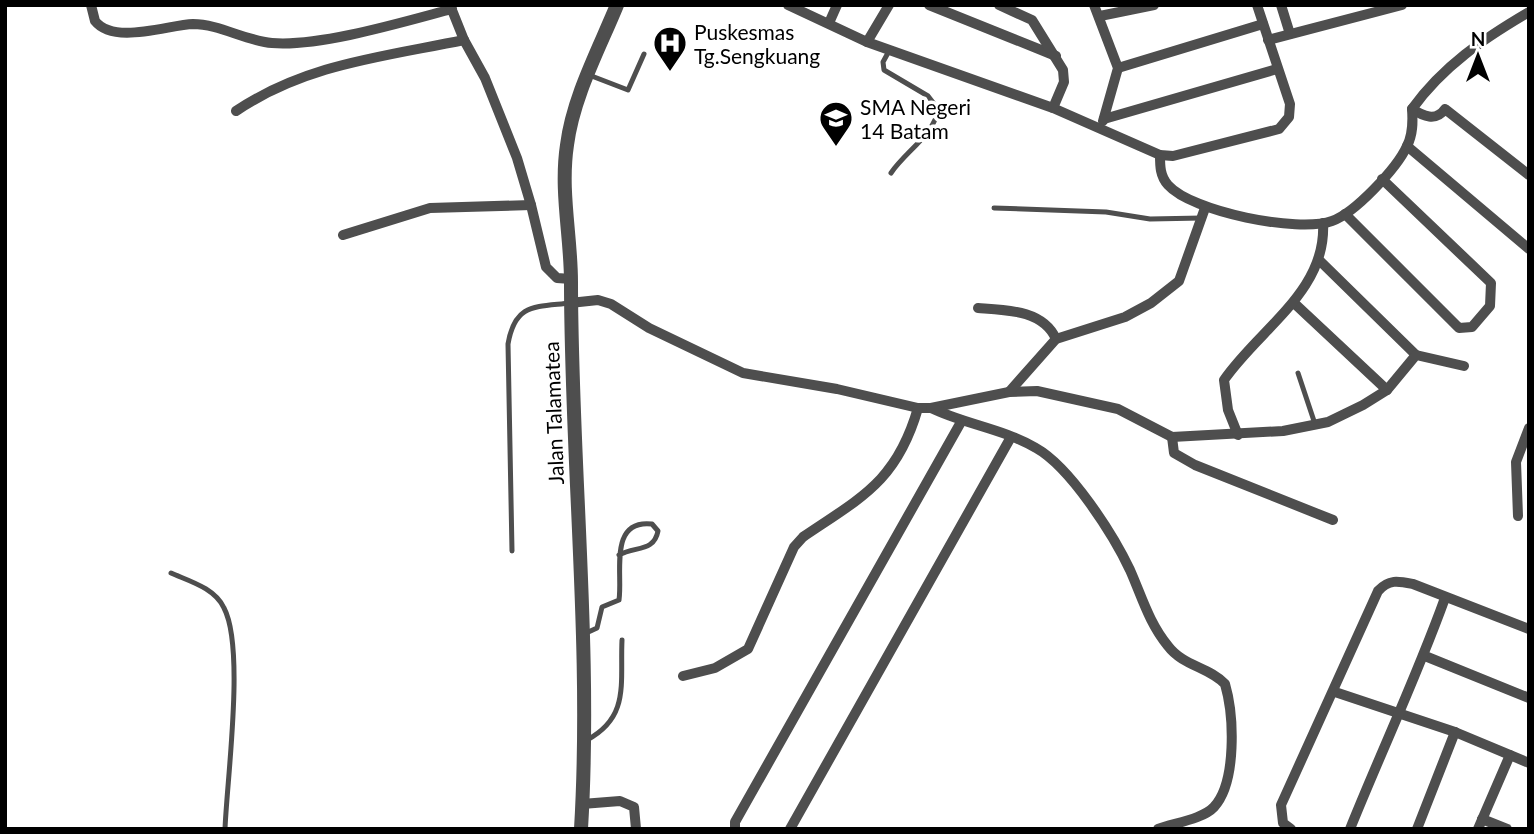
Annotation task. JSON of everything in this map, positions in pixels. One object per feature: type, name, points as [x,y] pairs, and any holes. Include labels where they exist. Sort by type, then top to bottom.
[{"type":"street","points":[[91,5],[95,21],[105,29],[144,33],[196,24],[273,43],[378,29],[451,7],[464,40],[485,78],[517,158],[546,267],[557,278],[571,279]]},
{"type":"street","name":"Jalan Talamatea","points":[[581,829],[584,742],[571,279],[564,177],[567,143],[589,75],[617,5]]},
{"type":"street","points":[[788,5],[889,51],[1102,123],[1160,155],[1173,156],[1279,128],[1289,117],[1290,104],[1257,5]]},
{"type":"street","points":[[829,23],[837,5]]},
{"type":"street","points":[[867,42],[890,5]]},
{"type":"street","points":[[929,5],[1056,56]]},
{"type":"street","points":[[999,5],[1032,20],[1056,56],[1064,78],[1053,108]]},
{"type":"street","points":[[1094,5],[1118,68],[1102,123]]},
{"type":"street","points":[[1100,16],[1154,5]]},
{"type":"street","points":[[1281,5],[1290,34]]},
{"type":"street","points":[[1268,40],[1402,5]]},
{"type":"street","points":[[1160,155],[1160,168],[1168,186],[1203,213],[1260,220],[1323,223],[1345,214],[1382,179],[1407,146],[1413,127],[1412,109],[1431,83],[1458,58],[1529,12]]},
{"type":"street","points":[[1118,68],[1263,24]]},
{"type":"street","points":[[236,111],[266,91],[328,66],[464,40]]},
{"type":"street","points":[[1102,123],[1278,69]]},
{"type":"street","points":[[1412,109],[1430,117],[1439,116],[1445,109],[1529,175]]},
{"type":"street","points":[[1407,146],[1529,249]]},
{"type":"street","points":[[1345,214],[1459,328],[1472,327],[1490,306],[1491,283],[1382,179]]},
{"type":"street","points":[[343,235],[430,208],[531,205]]},
{"type":"street","points":[[1009,392],[1056,339],[1125,317],[1151,303],[1180,281],[1203,213]]},
{"type":"street","points":[[1238,435],[1228,410],[1224,380],[1294,303],[1320,261],[1323,223]]},
{"type":"street","points":[[1320,261],[1416,355],[1464,366]]},
{"type":"street","points":[[570,303],[598,300],[611,304],[649,328],[743,373],[837,389],[918,408],[931,408],[1009,392],[1067,395],[1105,405],[1172,437],[1283,431],[1328,422],[1387,390],[1416,355]]},
{"type":"street","points":[[1294,303],[1387,390]]},
{"type":"street","points":[[978,309],[1003,310],[1040,319],[1050,326],[1056,339]]},
{"type":"street","points":[[683,676],[715,668],[748,649],[794,547],[803,537],[873,489],[898,459],[910,435],[918,408]]},
{"type":"street","points":[[931,408],[961,422],[1011,437],[1036,448],[1067,475],[1129,569],[1148,618],[1167,646],[1177,656],[1218,676],[1225,684],[1231,759],[1221,796],[1206,813],[1158,829]]},
{"type":"street","points":[[735,829],[735,822],[961,422]]},
{"type":"street","points":[[1518,516],[1516,462],[1529,429]]},
{"type":"street","points":[[790,829],[1011,437]]},
{"type":"street","points":[[1172,437],[1174,453],[1195,465],[1333,520]]},
{"type":"street","points":[[1291,829],[1283,823],[1281,805],[1335,692],[1378,591],[1384,585],[1395,581],[1413,584],[1529,629]]},
{"type":"street","points":[[1350,829],[1397,714],[1425,656],[1445,598]]},
{"type":"street","points":[[1425,656],[1529,698]]},
{"type":"street","points":[[1335,692],[1455,732],[1529,763]]},
{"type":"street","points":[[1416,829],[1455,732]]},
{"type":"street","points":[[1507,829],[1480,824],[1510,755]]},
{"type":"street","points":[[582,804],[626,802],[634,807],[636,829]]},
{"type":"lane","points":[[889,51],[883,62],[884,70],[928,96],[938,109],[932,128],[903,156],[891,173]]},
{"type":"lane","points":[[589,75],[628,90],[644,54]]},
{"type":"lane","points":[[994,208],[1106,212],[1150,219],[1203,213]]},
{"type":"lane","points":[[512,551],[508,344],[511,325],[520,312],[570,303]]},
{"type":"lane","points":[[1298,373],[1315,424]]},
{"type":"lane","points":[[581,634],[594,632],[600,610],[619,600],[619,555],[624,536],[631,527],[641,522],[652,524],[658,531],[656,541],[650,547],[636,548],[619,555]]},
{"type":"lane","points":[[171,573],[216,597],[229,621],[233,697],[225,829]]},
{"type":"lane","points":[[584,742],[606,729],[615,718],[619,703],[622,639]]},
{"type":"place","name":"Puskesmas Tg.Sengkuang","points":[[670,73]]},
{"type":"place","name":"SMA Negeri 14 Batam","points":[[836,148]]}]
